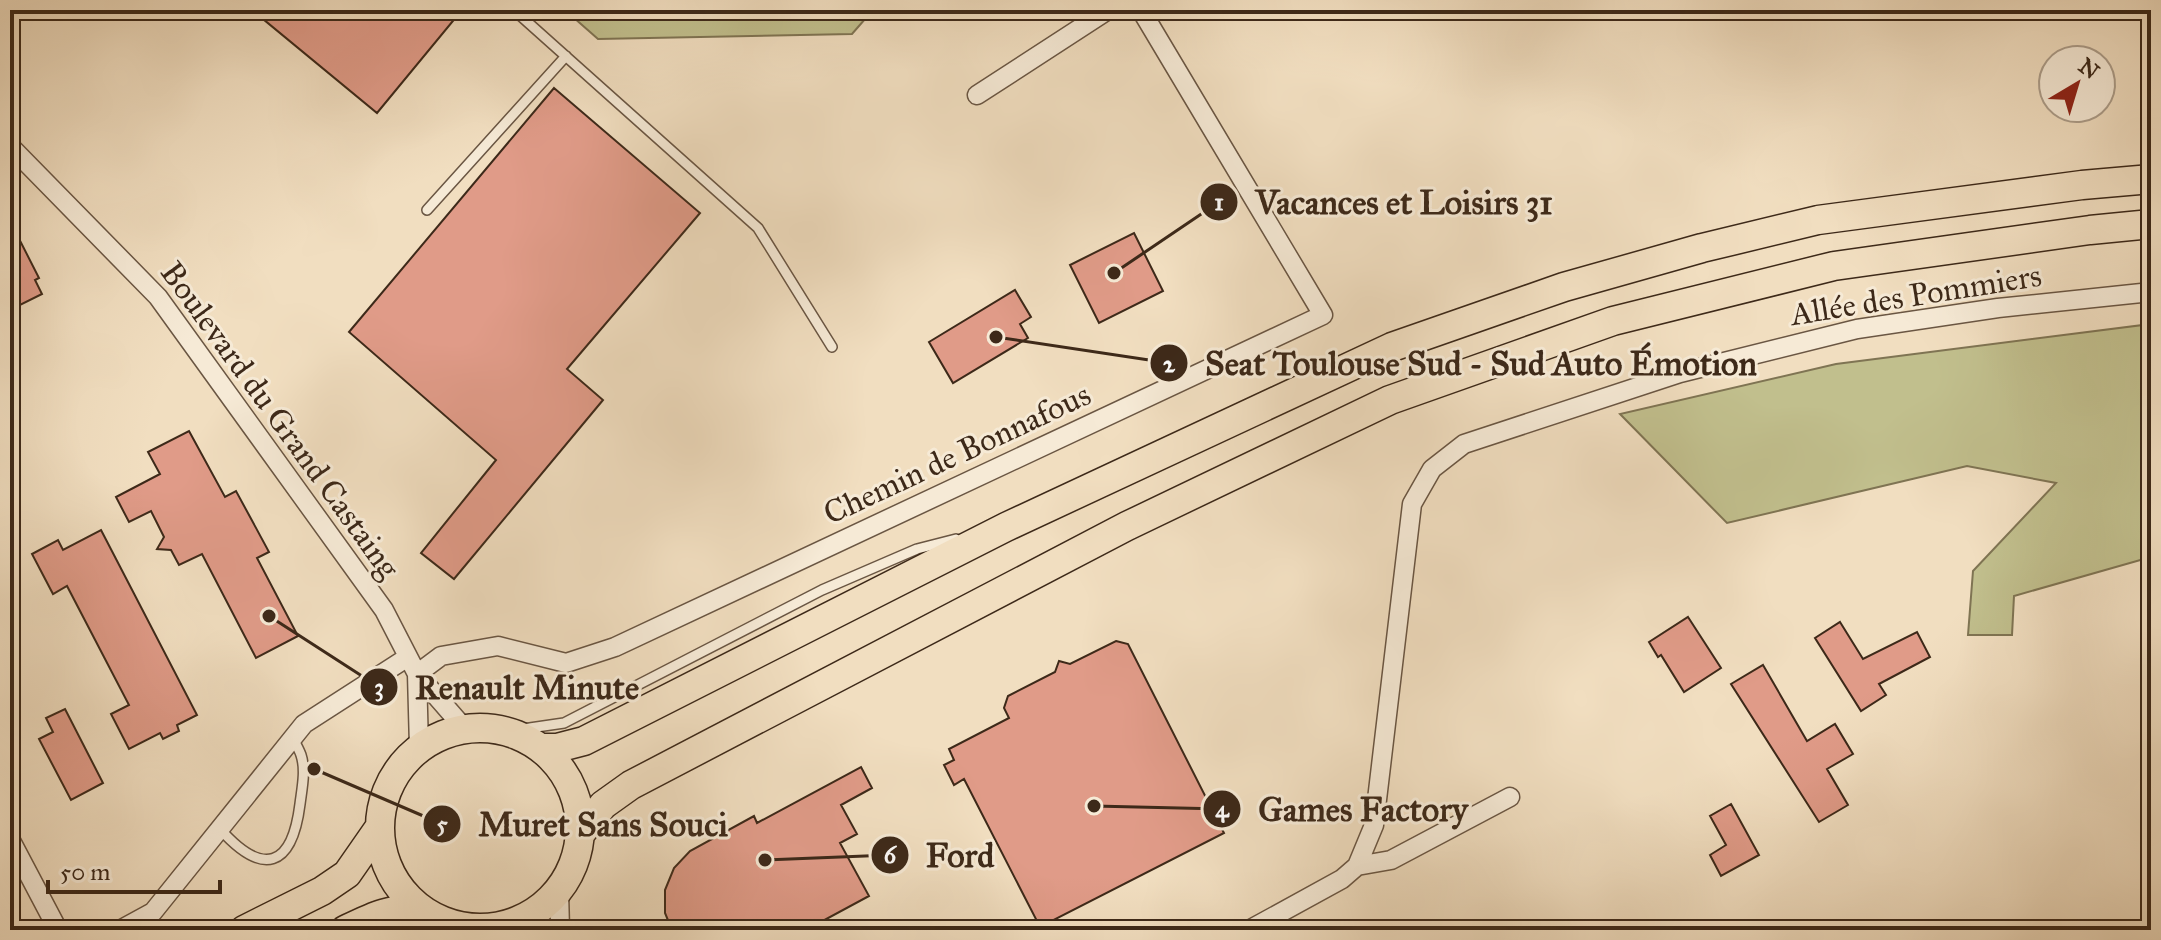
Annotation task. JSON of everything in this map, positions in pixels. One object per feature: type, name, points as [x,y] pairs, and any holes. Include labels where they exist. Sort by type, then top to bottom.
[{"type":"main road","points":[[542,748],[557,748],[584,741],[1006,527],[1392,347],[1564,287],[1702,248],[1818,220],[2082,185],[2151,179]]},
{"type":"main road","points":[[581,833],[603,805],[631,785],[1127,526],[1390,400],[1613,321],[1834,266],[2151,224]]},
{"type":"main road","points":[[345,930],[380,913],[398,909],[416,920],[481,929],[515,927],[545,905],[559,891],[570,873],[578,854],[581,833],[579,809],[572,786],[542,748],[509,731],[487,727],[464,728],[441,735],[419,747],[398,770],[384,797],[379,828],[384,859],[416,920]]},
{"type":"main road","points":[[244,930],[322,891],[347,874],[379,828]]},
{"type":"street","points":[[977,95],[1108,10]]},
{"type":"street","name":"Chemin de Bonnafous","points":[[417,674],[441,656],[498,646],[566,663],[615,647],[1323,315],[1141,10]]},
{"type":"street","name":"Boulevard du Grand Castaing","points":[[10,146],[158,297],[384,610],[417,674],[464,728]]},
{"type":"street","name":"Allée des Pommiers","points":[[1357,866],[1374,825],[1412,504],[1432,469],[1464,444],[1680,373],[1857,329],[1998,308],[2151,292]]},
{"type":"street","points":[[120,930],[153,912],[304,724],[408,657]]},
{"type":"street","name":"Boulevard du Grand Castaing","points":[[417,674],[419,747]]},
{"type":"street","points":[[1249,930],[1342,879],[1357,866],[1391,860],[1510,797]]},
{"type":"street","points":[[10,839],[58,930]]},
{"type":"street","points":[[559,891],[560,930]]},
{"type":"lane","points":[[514,10],[758,228],[832,347]]},
{"type":"lane","points":[[427,210],[566,56]]},
{"type":"lane","points":[[509,731],[564,723],[822,590],[917,549],[1006,527]]},
{"type":"lane","points":[[220,829],[238,850],[259,860],[274,860],[289,847],[298,818],[303,774],[301,756],[293,738]]},
{"type":"shaded area","points":[[565,10],[873,10],[852,34],[598,39]]},
{"type":"shaded area","points":[[2151,324],[2151,557],[2014,596],[2012,635],[1968,635],[1973,571],[2056,483],[1967,466],[1727,523],[1620,414],[1836,364]]},
{"type":"building","points":[[252,10],[462,10],[377,113]]},
{"type":"building","points":[[554,88],[700,213],[567,369],[603,400],[454,579],[421,553],[496,460],[349,332]]},
{"type":"building","points":[[10,221],[39,278],[35,280],[42,294],[10,310]]},
{"type":"building","points":[[1134,233],[1163,291],[1099,323],[1070,265]]},
{"type":"building","points":[[1015,290],[1031,317],[1020,324],[1028,338],[953,383],[929,342]]},
{"type":"building","points":[[189,431],[225,497],[236,491],[269,552],[257,558],[298,636],[256,658],[202,554],[179,565],[171,550],[157,549],[164,537],[151,511],[129,522],[116,497],[160,474],[148,452]]},
{"type":"building","points":[[101,530],[197,715],[177,725],[179,731],[163,739],[160,733],[129,749],[111,714],[129,705],[67,586],[53,594],[32,554],[58,540],[63,550]]},
{"type":"building","points":[[1688,617],[1721,668],[1684,692],[1649,642]]},
{"type":"building","points":[[1840,622],[1863,659],[1917,632],[1930,657],[1879,684],[1886,695],[1861,711],[1815,638]]},
{"type":"building","points":[[1116,641],[1128,644],[1224,833],[1040,927],[964,779],[954,785],[944,765],[954,760],[949,749],[1009,718],[1004,708],[1008,696],[1055,672],[1059,661],[1070,664]]},
{"type":"building","points":[[1763,665],[1807,741],[1835,724],[1853,754],[1827,769],[1848,805],[1819,822],[1731,684]]},
{"type":"building","points":[[65,709],[103,783],[71,800],[39,739],[53,732],[46,718]]},
{"type":"building","points":[[861,767],[872,788],[841,805],[857,834],[840,843],[869,896],[806,930],[672,930],[665,913],[665,890],[674,868],[690,851],[754,816],[757,823]]},
{"type":"building","points":[[1731,804],[1759,855],[1721,876],[1710,855],[1726,845],[1710,816]]},
{"type":"place","name":"Vacances et Loisirs 31","points":[[1114,273]]},
{"type":"place","name":"Seat Toulouse Sud - Sud Auto Émotion","points":[[996,337]]},
{"type":"place","name":"Renault Minute","points":[[269,616]]},
{"type":"place","name":"Muret Sans Souci","points":[[314,769]]},
{"type":"place","name":"Games Factory","points":[[1094,806]]},
{"type":"place","name":"Ford","points":[[765,860]]}]
